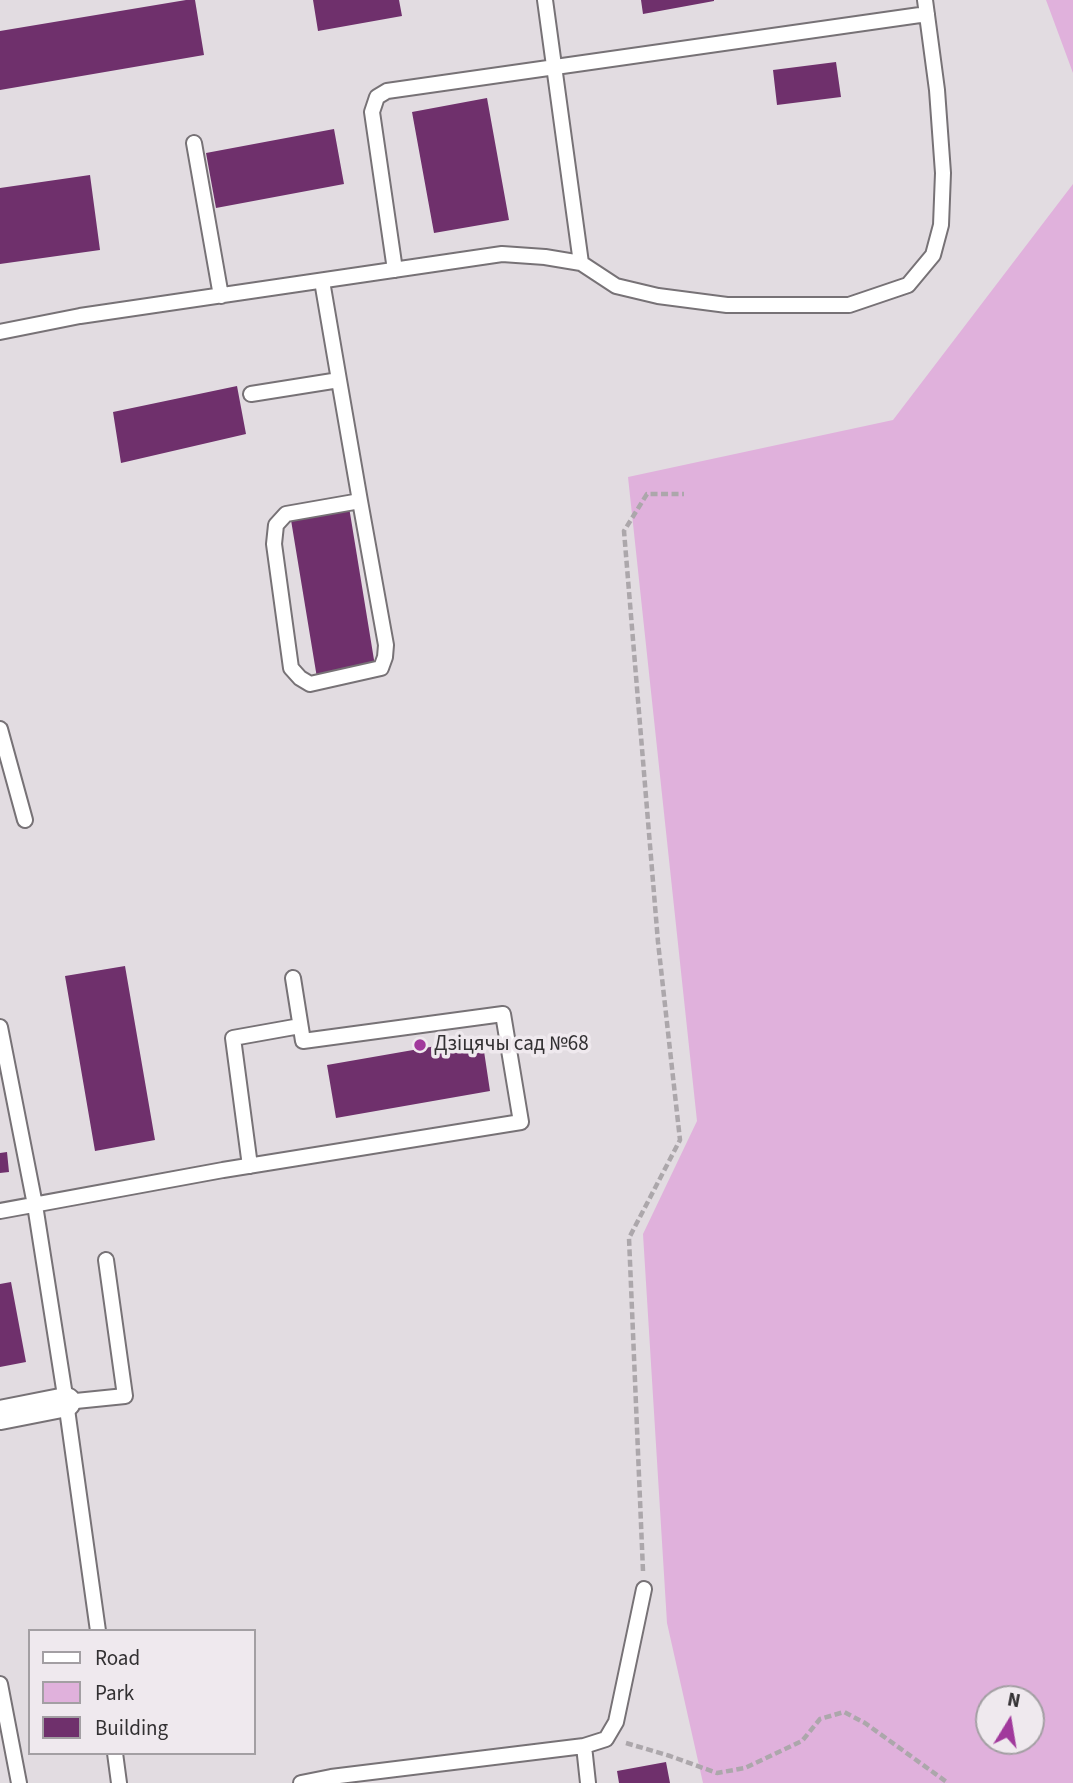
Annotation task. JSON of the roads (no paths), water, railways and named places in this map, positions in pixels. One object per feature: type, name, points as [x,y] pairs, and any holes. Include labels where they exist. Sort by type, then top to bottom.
[{"type":"street","points":[[0,1415],[66,1402]]},
{"type":"lane","points":[[545,0],[581,263]]},
{"type":"lane","points":[[0,332],[80,316],[221,296],[322,281],[502,254],[581,263],[617,286],[658,296],[727,305],[849,305],[908,285],[933,255],[941,225],[943,173],[937,90],[926,7],[556,68],[387,90],[377,97],[372,112],[395,270]]},
{"type":"lane","points":[[194,143],[221,296]]},
{"type":"lane","points":[[322,281],[386,645],[381,668],[310,684],[291,668],[274,544],[276,526],[286,514],[360,501]]},
{"type":"lane","points":[[251,394],[339,380]]},
{"type":"lane","points":[[0,729],[25,820]]},
{"type":"lane","points":[[0,1211],[250,1166],[521,1122],[503,1014],[303,1041],[292,978]]},
{"type":"lane","points":[[250,1166],[233,1038],[300,1026]]},
{"type":"lane","points":[[0,1027],[35,1205],[98,1629]]},
{"type":"lane","points":[[66,1402],[125,1396],[106,1261]]},
{"type":"lane","points":[[301,1783],[583,1746],[606,1739],[616,1722],[644,1589]]},
{"type":"lane","points":[[0,1684],[19,1783]]},
{"type":"lane","points":[[583,1746],[588,1783]]},
{"type":"lane","points":[[115,1755],[119,1783]]},
{"type":"place","name":"Дзіцячы сад №68","points":[[420,1045]]}]
